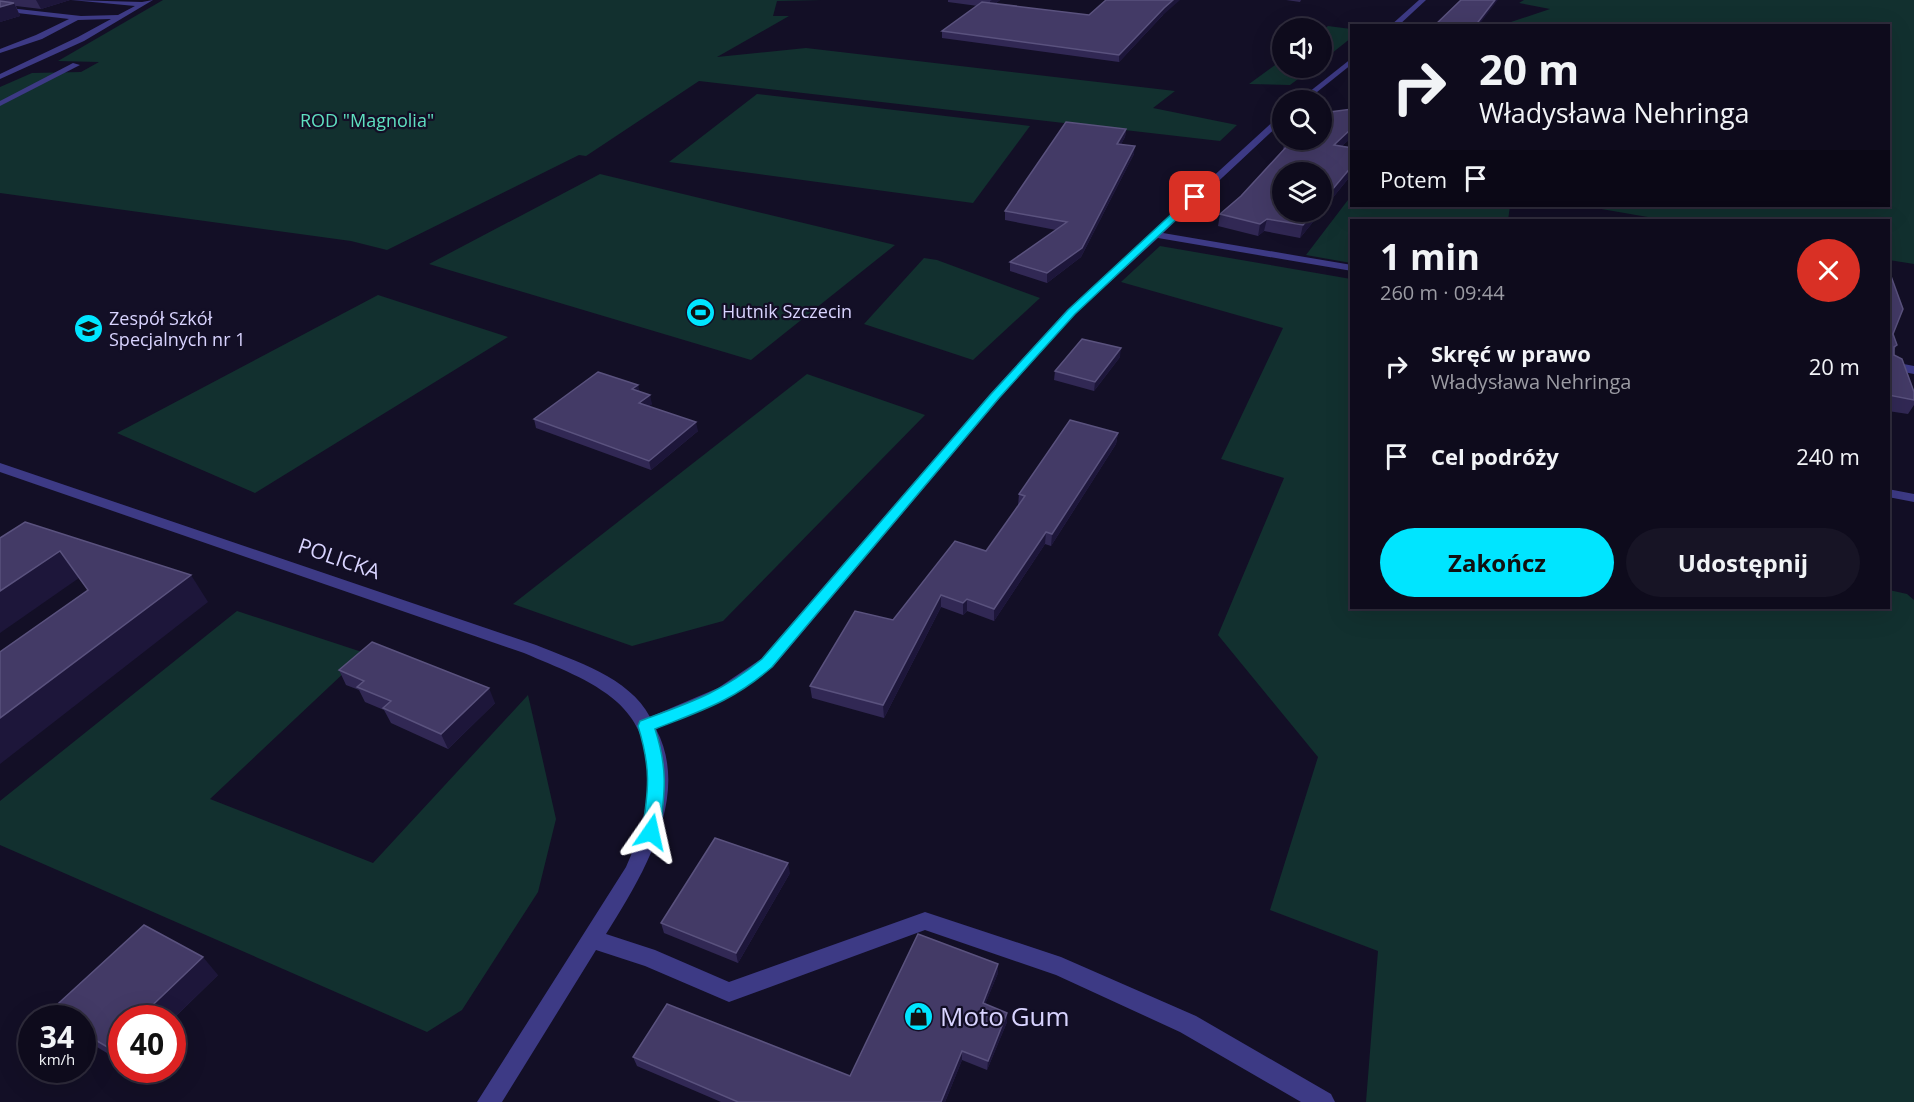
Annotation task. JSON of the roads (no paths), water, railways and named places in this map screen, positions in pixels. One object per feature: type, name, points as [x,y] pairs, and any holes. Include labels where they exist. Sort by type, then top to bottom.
[{"type":"street","points":[[78,0],[147,2]]},
{"type":"street","points":[[1395,24],[1423,0]]},
{"type":"street","points":[[0,77],[147,2]]},
{"type":"street","points":[[0,9],[76,18],[121,17]]},
{"type":"street","points":[[0,51],[39,38],[76,18]]},
{"type":"street","points":[[1316,90],[1350,62]]},
{"type":"street","points":[[0,104],[76,65]]},
{"type":"street","points":[[646,726],[716,699],[740,686],[767,663],[995,396],[1071,312],[1272,127]]},
{"type":"street","points":[[1154,234],[1350,268]]},
{"type":"street","points":[[1890,365],[1914,370]]},
{"type":"street","name":"POLICKA","points":[[0,467],[530,649],[600,680],[626,700],[646,726],[655,754],[658,784],[651,832],[633,873],[489,1102]]},
{"type":"street","points":[[1890,492],[1914,498]]},
{"type":"street","points":[[591,939],[648,957],[729,992],[925,921],[1061,967],[1188,1024],[1323,1102]]},
{"type":"place","name":"Hutnik Szczecin","points":[[701,312]]},
{"type":"place","name":"Zespół Szkół Specjalnych nr 1","points":[[88,329]]},
{"type":"place","name":"Moto Gum","points":[[919,1017]]},
{"type":"park label","name":"ROD \"Magnolia\"","points":[[367,121]]}]
